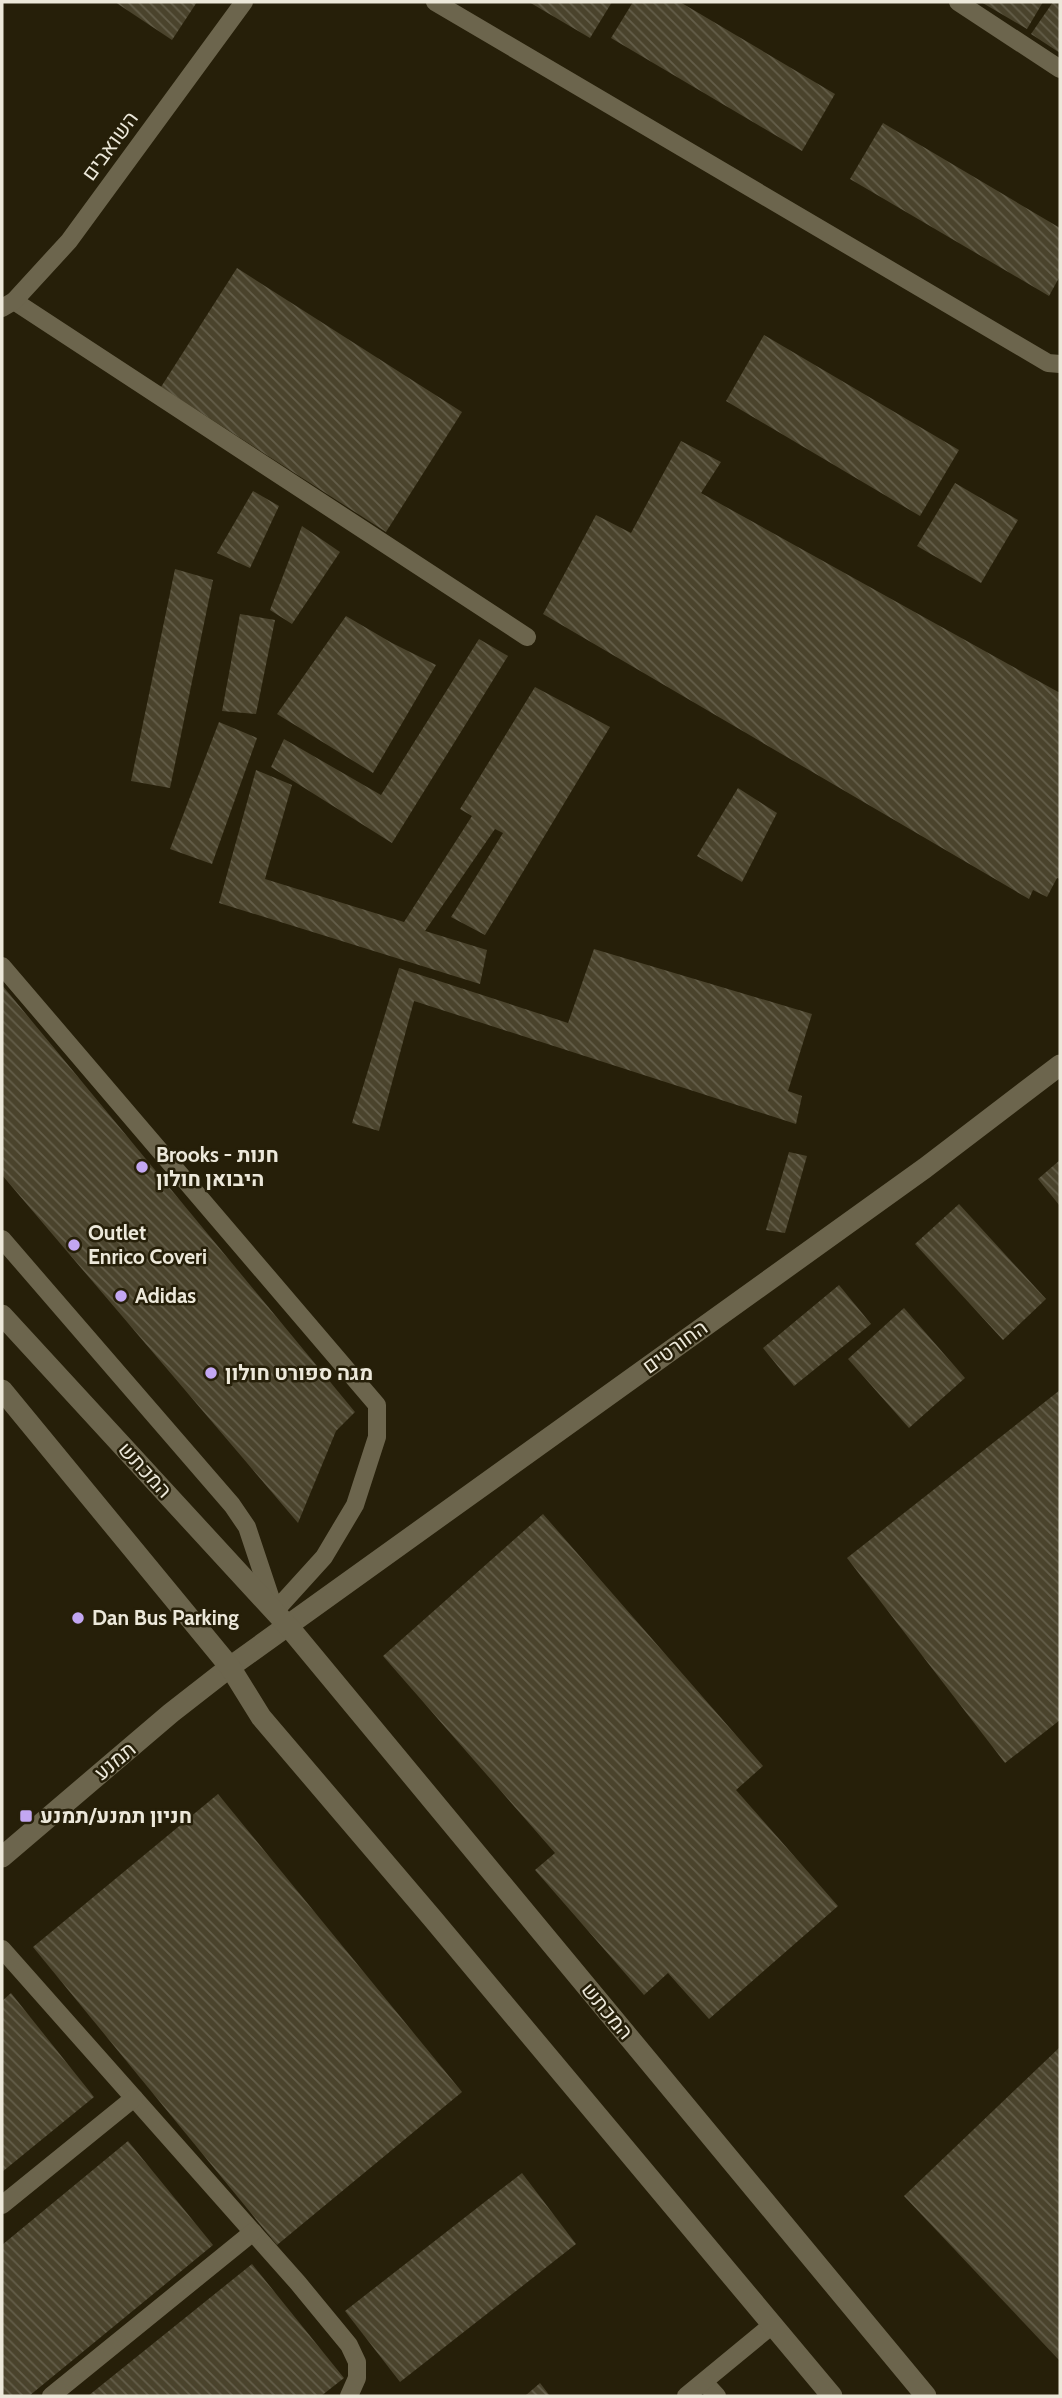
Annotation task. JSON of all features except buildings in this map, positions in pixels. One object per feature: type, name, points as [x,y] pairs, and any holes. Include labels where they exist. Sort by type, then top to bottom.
[{"type":"street","name":"החורטים","points":[[281,1618],[925,1168],[1060,1065]]},
{"type":"street","name":"המכתש","points":[[2,1315],[281,1618],[926,2396]]},
{"type":"street","points":[[2,1390],[230,1667],[261,1717],[832,2396]]},
{"type":"street","points":[[230,1667],[281,1618]]},
{"type":"street","name":"תמנע","points":[[2,1857],[171,1713],[230,1667]]},
{"type":"lane","name":"השואבים","points":[[8,305],[69,241],[244,2]]},
{"type":"lane","points":[[435,2],[1048,363],[1060,364]]},
{"type":"lane","points":[[958,2],[1060,69]]},
{"type":"lane","points":[[8,305],[527,637]]},
{"type":"lane","points":[[2,966],[377,1405],[377,1437],[355,1505],[324,1557],[281,1618]]},
{"type":"lane","points":[[2,1239],[232,1505],[247,1527],[281,1618]]},
{"type":"lane","points":[[3,1953],[253,2232],[349,2345],[357,2362],[357,2378],[348,2396]]},
{"type":"lane","points":[[2,2205],[134,2098]]},
{"type":"lane","points":[[51,2396],[253,2232]]},
{"type":"lane","points":[[687,2396],[771,2326]]},
{"type":"lane","points":[[704,2382],[717,2396]]},
{"type":"place","name":"Brooks - חנות היבואן חולון","points":[[142,1167]]},
{"type":"place","name":"Outlet Enrico Coveri","points":[[74,1245]]},
{"type":"place","name":"Adidas","points":[[121,1296]]},
{"type":"place","name":"מגה ספורט חולון","points":[[211,1373]]},
{"type":"place","name":"Dan Bus Parking","points":[[78,1618]]},
{"type":"place","name":"חניון תמנע/תמנע","points":[[26,1816]]}]
